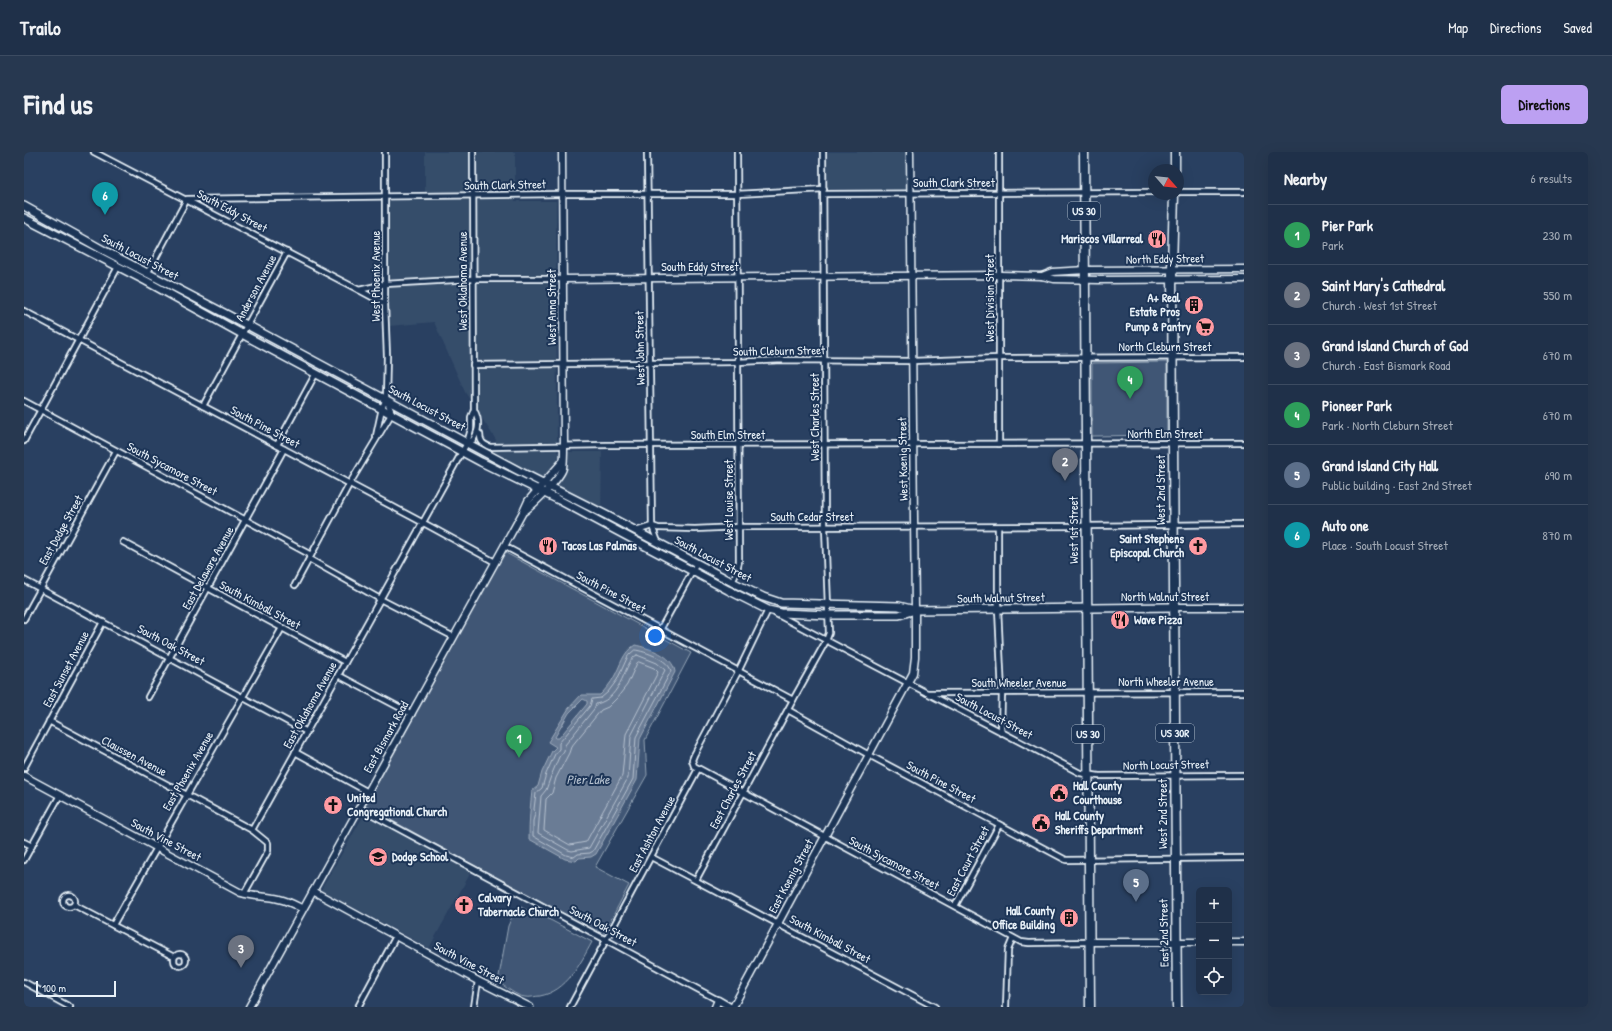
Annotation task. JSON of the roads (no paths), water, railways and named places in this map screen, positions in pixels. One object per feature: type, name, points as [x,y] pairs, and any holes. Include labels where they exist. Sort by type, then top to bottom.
[{"type":"highway","name":"West 1st Street","points":[[1084,152],[1089,860]]},
{"type":"highway","points":[[1175,152],[1175,164]]},
{"type":"highway","name":"West 2nd Street","points":[[1174,200],[1172,269],[1176,859]]},
{"type":"highway","name":"East 2nd Street","points":[[1176,859],[1177,1007]]},
{"type":"highway","name":"US 30","points":[[1089,860],[1090,1007]]},
{"type":"main road","name":"South Locust Street","points":[[24,206],[147,274],[248,325],[732,582],[763,597],[781,603],[827,604]]},
{"type":"main road","name":"South Locust Street","points":[[24,218],[462,451],[768,610],[781,613],[828,615]]},
{"type":"main road","name":"South Walnut Street","points":[[827,604],[899,606],[915,610],[1087,609]]},
{"type":"main road","name":"North Walnut Street","points":[[1087,609],[1174,608]]},
{"type":"main road","name":"South Walnut Street","points":[[828,615],[898,615],[915,610]]},
{"type":"street","name":"South Eddy Street","points":[[94,152],[187,199],[385,304]]},
{"type":"street","name":"West Phoenix Avenue","points":[[376,438],[382,408],[386,399],[385,152]]},
{"type":"street","name":"West Oklahoma Avenue","points":[[424,522],[467,442],[471,429],[471,417],[474,410],[472,279],[473,152]]},
{"type":"street","name":"West Anna Street","points":[[523,512],[528,501],[561,473],[563,468],[562,152]]},
{"type":"street","name":"West John Street","points":[[647,152],[652,526],[658,542]]},
{"type":"street","name":"West Louise Street","points":[[732,582],[736,574],[739,561],[736,278],[737,152]]},
{"type":"street","name":"West Charles Street","points":[[823,152],[825,527],[829,633],[826,641]]},
{"type":"street","name":"West Koenig Street","points":[[869,755],[908,684],[913,673],[915,657],[910,152]]},
{"type":"street","name":"West Division Street","points":[[999,152],[999,444]]},
{"type":"street","name":"South Clark Street","points":[[187,199],[824,192],[1148,192]]},
{"type":"street","points":[[1184,192],[1244,192]]},
{"type":"street","points":[[147,274],[187,199]]},
{"type":"street","name":"Anderson Avenue","points":[[203,406],[287,252]]},
{"type":"street","points":[[24,441],[118,267]]},
{"type":"street","name":"North Eddy Street","points":[[1086,270],[1244,269]]},
{"type":"street","name":"South Eddy Street","points":[[1042,276],[1052,272],[1086,270]]},
{"type":"street","name":"South Eddy Street","points":[[359,290],[386,284],[472,279],[1042,276],[1054,279],[1086,280]]},
{"type":"street","name":"North Eddy Street","points":[[1086,280],[1244,279]]},
{"type":"street","name":"South Pine Street","points":[[24,311],[424,522],[495,562]]},
{"type":"street","name":"North Cleburn Street","points":[[1086,358],[1244,357]]},
{"type":"street","name":"South Cleburn Street","points":[[473,365],[1086,358]]},
{"type":"street","points":[[277,445],[316,373]]},
{"type":"street","name":"West Phoenix Avenue","points":[[350,483],[392,413],[386,399]]},
{"type":"street","name":"South Sycamore Street","points":[[24,401],[246,520],[380,599],[454,637]]},
{"type":"street","name":"West Oklahoma Avenue","points":[[467,442],[473,440],[477,432],[478,416],[474,410]]},
{"type":"street","name":"South Elm Street","points":[[477,432],[480,434],[480,440],[483,444],[490,447],[564,445],[999,444]]},
{"type":"street","name":"North Elm Street","points":[[1086,444],[1244,443]]},
{"type":"street","points":[[999,444],[1086,444]]},
{"type":"street","name":"East Delaware Avenue","points":[[148,697],[171,658],[284,449]]},
{"type":"street","name":"East Dodge Street","points":[[24,619],[116,451]]},
{"type":"street","points":[[295,585],[350,483]]},
{"type":"street","name":"East Bismark Road","points":[[250,1007],[523,512]]},
{"type":"street","name":"East Oklahoma Avenue","points":[[252,830],[424,522]]},
{"type":"street","points":[[1001,733],[1002,693],[998,609],[998,526],[1244,524]]},
{"type":"street","name":"South Cedar Street","points":[[636,530],[652,526],[658,528],[674,528],[998,526]]},
{"type":"street","name":"South Kimball Street","points":[[122,542],[345,662]]},
{"type":"street","name":"South Pine Street","points":[[504,546],[793,700]]},
{"type":"street","points":[[660,630],[697,563]]},
{"type":"street","name":"South Oak Street","points":[[24,580],[243,696],[307,732]]},
{"type":"street","name":"North Walnut Street","points":[[1174,608],[1244,607]]},
{"type":"street","points":[[698,769],[694,766],[692,760],[738,672],[768,610]]},
{"type":"street","name":"South Locust Street","points":[[768,610],[1072,770],[1088,775]]},
{"type":"street","name":"East Sunset Avenue","points":[[24,768],[103,622]]},
{"type":"street","name":"East Phoenix Avenue","points":[[113,925],[156,847],[282,628]]},
{"type":"street","points":[[793,700],[826,641]]},
{"type":"street","points":[[338,675],[412,714]]},
{"type":"street","name":"North Wheeler Avenue","points":[[1088,693],[1244,692]]},
{"type":"street","name":"South Wheeler Avenue","points":[[926,693],[1088,693]]},
{"type":"street","name":"East Charles Street","points":[[696,880],[793,700]]},
{"type":"street","name":"South Pine Street","points":[[788,710],[999,825],[1063,858],[1070,860],[1244,858]]},
{"type":"street","name":"Claussen Avenue","points":[[49,722],[252,830]]},
{"type":"street","points":[[296,752],[368,792]]},
{"type":"street","name":"East Koenig Street","points":[[732,1007],[869,755]]},
{"type":"street","name":"South Sycamore Street","points":[[698,769],[1013,938],[1029,943],[1089,942]]},
{"type":"street","name":"East Ashton Avenue","points":[[570,1007],[698,769]]},
{"type":"street","name":"North Locust Street","points":[[1088,775],[1244,775]]},
{"type":"street","name":"South Vine Street","points":[[24,776],[244,894],[262,898],[279,899],[303,909]]},
{"type":"street","points":[[24,860],[60,795]]},
{"type":"street","name":"South Oak Street","points":[[360,808],[732,1007]]},
{"type":"street","name":"East Court Street","points":[[955,906],[999,825]]},
{"type":"street","points":[[244,894],[268,851],[268,843],[252,830]]},
{"type":"street","points":[[24,842],[32,846]]},
{"type":"street","name":"South Kimball Street","points":[[651,857],[936,1007]]},
{"type":"street","name":"South Vine Street","points":[[313,892],[478,981],[530,1007]]},
{"type":"street","points":[[74,905],[174,957]]},
{"type":"street","points":[[358,1007],[396,936]]},
{"type":"street","points":[[1006,1007],[1008,950],[1013,938]]},
{"type":"street","points":[[1089,942],[1196,942]]},
{"type":"street","points":[[1232,942],[1244,942]]},
{"type":"street","points":[[474,1007],[478,981]]},
{"type":"street","points":[[24,982],[70,1007]]},
{"type":"street","points":[[715,1007],[718,1000]]},
{"type":"water","name":"Pier Lake","points":[[635,645],[660,653],[670,661],[675,672],[640,739],[637,780],[596,854],[591,857],[579,858],[576,861],[565,859],[529,839],[532,791],[538,786],[542,772],[552,751],[556,747],[548,742],[569,708],[581,695],[600,695],[611,682],[624,655]],"holes":[[[583,699],[587,701],[587,704],[559,738],[556,738],[555,737],[569,713]]]},
{"type":"place","name":"Auto one","points":[[105,215]]},
{"type":"place","name":"Mariscos Villarreal","points":[[1157,239]]},
{"type":"place","name":"A+ Real Estate Pros","points":[[1194,305]]},
{"type":"place","name":"Pump & Pantry","points":[[1205,327]]},
{"type":"place","name":"Pioneer Park","points":[[1130,399]]},
{"type":"place","name":"Saint Mary's Cathedral","points":[[1065,481]]},
{"type":"place","name":"Tacos Las Palmas","points":[[548,546]]},
{"type":"place","name":"Saint Stephens Episcopal Church","points":[[1198,546]]},
{"type":"place","name":"Wave Pizza","points":[[1120,620]]},
{"type":"place","name":"Pier Park","points":[[519,758]]},
{"type":"place","name":"Hall County Courthouse","points":[[1059,793]]},
{"type":"place","name":"United Congregational Church","points":[[333,805]]},
{"type":"place","name":"Hall County Sheriffs Department","points":[[1041,823]]},
{"type":"place","name":"Dodge School","points":[[378,857]]},
{"type":"place","name":"Grand Island City Hall","points":[[1136,902]]},
{"type":"place","name":"Calvary Tabernacle Church","points":[[464,905]]},
{"type":"place","name":"Hall County Office Building","points":[[1069,918]]},
{"type":"place","name":"Grand Island Church of God","points":[[241,968]]}]
